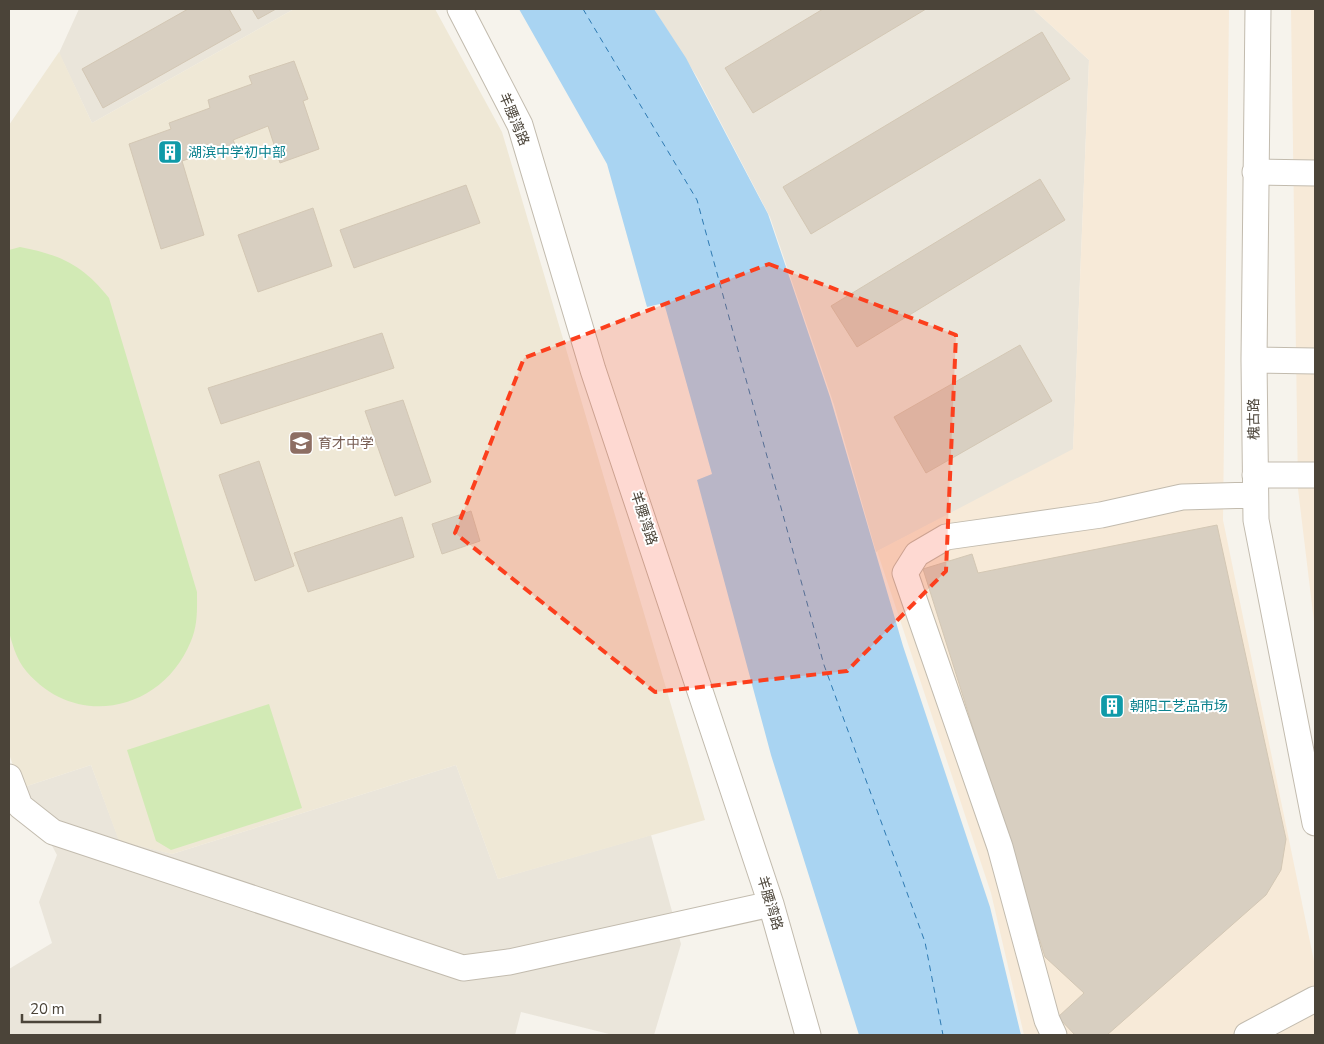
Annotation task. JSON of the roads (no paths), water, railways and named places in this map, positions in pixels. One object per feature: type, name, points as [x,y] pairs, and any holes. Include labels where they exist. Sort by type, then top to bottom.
[{"type":"street","name":"羊腰湾路","points":[[460,9],[520,125],[594,370],[771,904],[808,1035]]},
{"type":"street","name":"槐古路","points":[[1258,9],[1254,360],[1256,520],[1315,823]]},
{"type":"street","points":[[1255,172],[1315,172]]},
{"type":"street","points":[[1254,360],[1315,361]]},
{"type":"street","points":[[1054,1035],[1045,1011],[1000,847],[905,573],[917,554],[946,537],[1101,515],[1182,498],[1315,475]]},
{"type":"street","points":[[9,777],[20,806],[53,832],[463,968],[509,962],[771,904]]},
{"type":"street","points":[[1247,1035],[1315,999]]},
{"type":"water","points":[[519,9],[654,9],[686,58],[768,214],[830,397],[903,646],[990,907],[1021,1035],[859,1035],[771,755],[697,480],[712,474],[664,303],[647,307],[607,164]]},
{"type":"place","name":"湖滨中学初中部","points":[[170,152]]},
{"type":"place","name":"育才中学","points":[[301,443]]},
{"type":"place","name":"朝阳工艺品市场","points":[[1112,706]]}]
